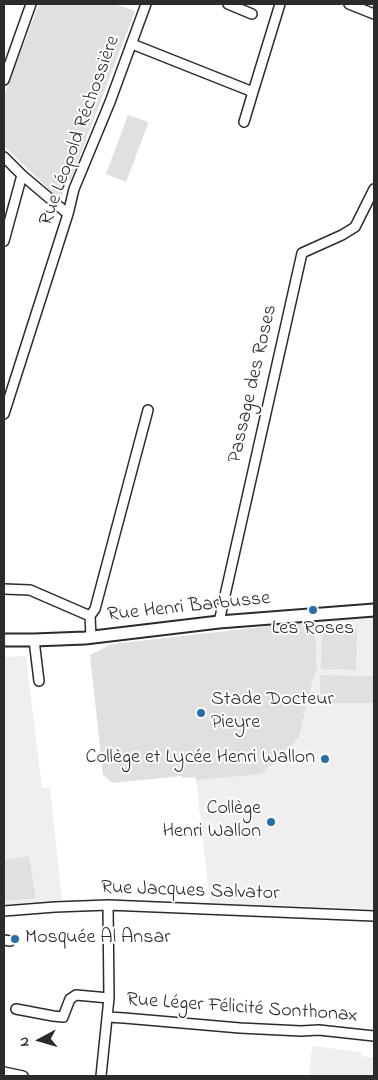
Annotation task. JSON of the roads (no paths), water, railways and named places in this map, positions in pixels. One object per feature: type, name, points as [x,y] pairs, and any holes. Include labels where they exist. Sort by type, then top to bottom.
[{"type":"street","points":[[4,80],[32,4]]},
{"type":"street","name":"Rue Léopold Réchossière","points":[[4,414],[68,214],[74,189],[110,102],[146,4]]},
{"type":"street","points":[[228,4],[252,14]]},
{"type":"street","points":[[244,122],[280,4]]},
{"type":"street","points":[[349,4],[374,14]]},
{"type":"street","points":[[132,44],[253,92]]},
{"type":"street","points":[[4,157],[68,214]]},
{"type":"street","points":[[4,241],[22,175]]},
{"type":"street","name":"Passage des Roses","points":[[218,622],[302,253],[355,227],[374,188]]},
{"type":"street","points":[[90,616],[95,609],[148,410]]},
{"type":"street","name":"Rue Henri Barbusse","points":[[4,589],[30,590],[90,616],[91,638],[218,622],[374,610]]},
{"type":"street","points":[[4,640],[91,638]]},
{"type":"street","points":[[34,640],[39,681]]},
{"type":"street","points":[[101,1076],[109,998],[108,905]]},
{"type":"street","name":"Rue Jacques Salvator","points":[[4,912],[55,906],[108,905],[374,916]]},
{"type":"street","points":[[16,1009],[63,1016],[70,999],[76,995],[109,998]]},
{"type":"street","name":"Rue Léger Félicité Sonthonax","points":[[108,1017],[240,1028],[319,1030],[374,1036]]},
{"type":"street","points":[[4,1072],[24,1076]]},
{"type":"place","name":"Les Roses","points":[[313,610]]},
{"type":"place","name":"Stade Docteur Pieyre","points":[[201,713]]},
{"type":"place","name":"Collège et Lycée Henri Wallon","points":[[325,759]]},
{"type":"place","name":"Collège Henri Wallon","points":[[271,822]]},
{"type":"place","name":"Mosquée Al Ansar","points":[[15,939]]}]
